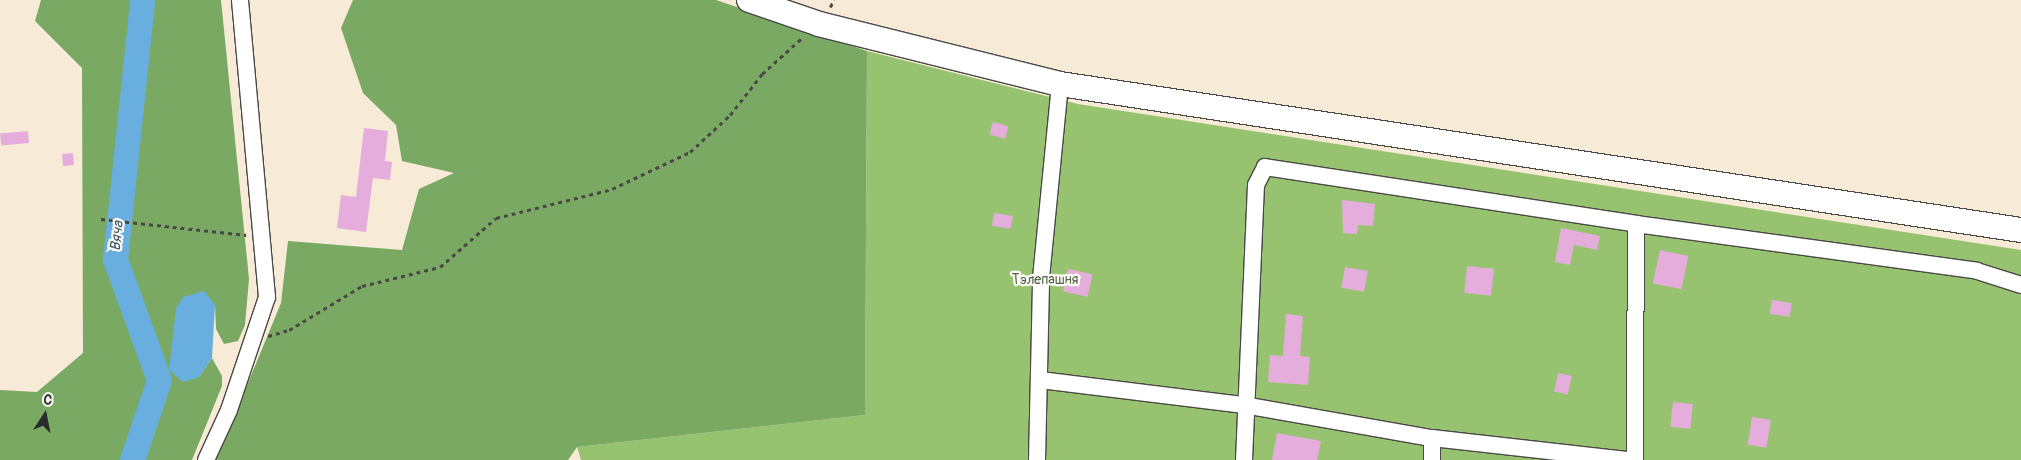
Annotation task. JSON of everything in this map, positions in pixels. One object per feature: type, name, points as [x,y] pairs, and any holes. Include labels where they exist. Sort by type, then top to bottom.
[{"type":"street","points":[[206,460],[253,340],[267,297],[240,0]]},
{"type":"street","points":[[749,0],[819,24],[1060,84],[2021,230]]},
{"type":"street","points":[[1037,460],[1041,278],[1060,84]]},
{"type":"street","points":[[1244,460],[1244,405],[1256,185],[1265,167],[1636,224],[1977,271],[2021,285]]},
{"type":"street","points":[[1635,460],[1636,224]]},
{"type":"street","points":[[1040,380],[1244,405],[1432,438],[1627,460]]},
{"type":"street","points":[[1432,438],[1432,460]]},
{"type":"path","points":[[253,340],[289,330],[362,286],[440,267],[496,218],[612,188],[690,152],[730,115],[762,74],[819,24]]},
{"type":"path","points":[[101,219],[262,237]]},
{"type":"green space","points":[[41,0],[221,0],[249,279],[245,325],[238,341],[224,344],[216,329],[215,305],[199,377],[212,358],[222,376],[222,386],[192,460],[0,460],[0,390],[37,392],[83,353],[82,68],[35,21]]},
{"type":"green space","points":[[353,0],[716,0],[867,51],[865,415],[577,447],[568,460],[216,460],[281,303],[288,241],[402,250],[419,189],[454,173],[402,161],[396,125],[363,93],[341,28]]},
{"type":"green space","name":"Тэлепашня","points":[[867,51],[1078,104],[2021,250],[2021,460],[581,460],[577,447],[865,415]]},
{"type":"water","points":[[204,291],[215,305],[212,358],[199,377],[183,382],[169,370],[176,309],[183,297]]},
{"type":"building","points":[[993,122],[1008,126],[1005,139],[990,135]]},
{"type":"building","points":[[364,128],[388,131],[385,161],[392,162],[390,180],[373,178],[366,232],[337,228],[341,195],[356,197]]},
{"type":"building","points":[[28,131],[29,143],[1,145],[0,133]]},
{"type":"building","points":[[73,153],[74,165],[63,166],[62,154]]},
{"type":"building","points":[[1342,200],[1375,204],[1373,226],[1358,225],[1357,234],[1343,233]]},
{"type":"building","points":[[994,213],[1013,216],[1011,229],[992,226]]},
{"type":"building","points":[[1561,228],[1600,236],[1597,250],[1574,245],[1570,265],[1555,262]]},
{"type":"building","points":[[1660,250],[1688,256],[1681,289],[1653,283]]},
{"type":"building","points":[[1467,266],[1494,269],[1491,296],[1464,293]]},
{"type":"building","points":[[1345,267],[1368,271],[1364,292],[1341,288]]},
{"type":"building","points":[[1068,269],[1092,274],[1088,297],[1063,291]]},
{"type":"building","points":[[1772,300],[1792,303],[1790,317],[1770,314]]},
{"type":"building","points":[[1286,314],[1303,316],[1300,356],[1310,357],[1308,385],[1268,382],[1270,355],[1283,356]]},
{"type":"building","points":[[1558,373],[1572,376],[1568,394],[1554,392]]},
{"type":"building","points":[[1673,402],[1693,404],[1690,429],[1670,427]]},
{"type":"building","points":[[1752,417],[1771,420],[1766,448],[1748,445]]},
{"type":"building","points":[[1277,433],[1321,441],[1317,460],[1272,460]]},
{"type":"waterway","name":"Вяча","points":[[132,460],[159,380],[115,259],[142,0]]}]
